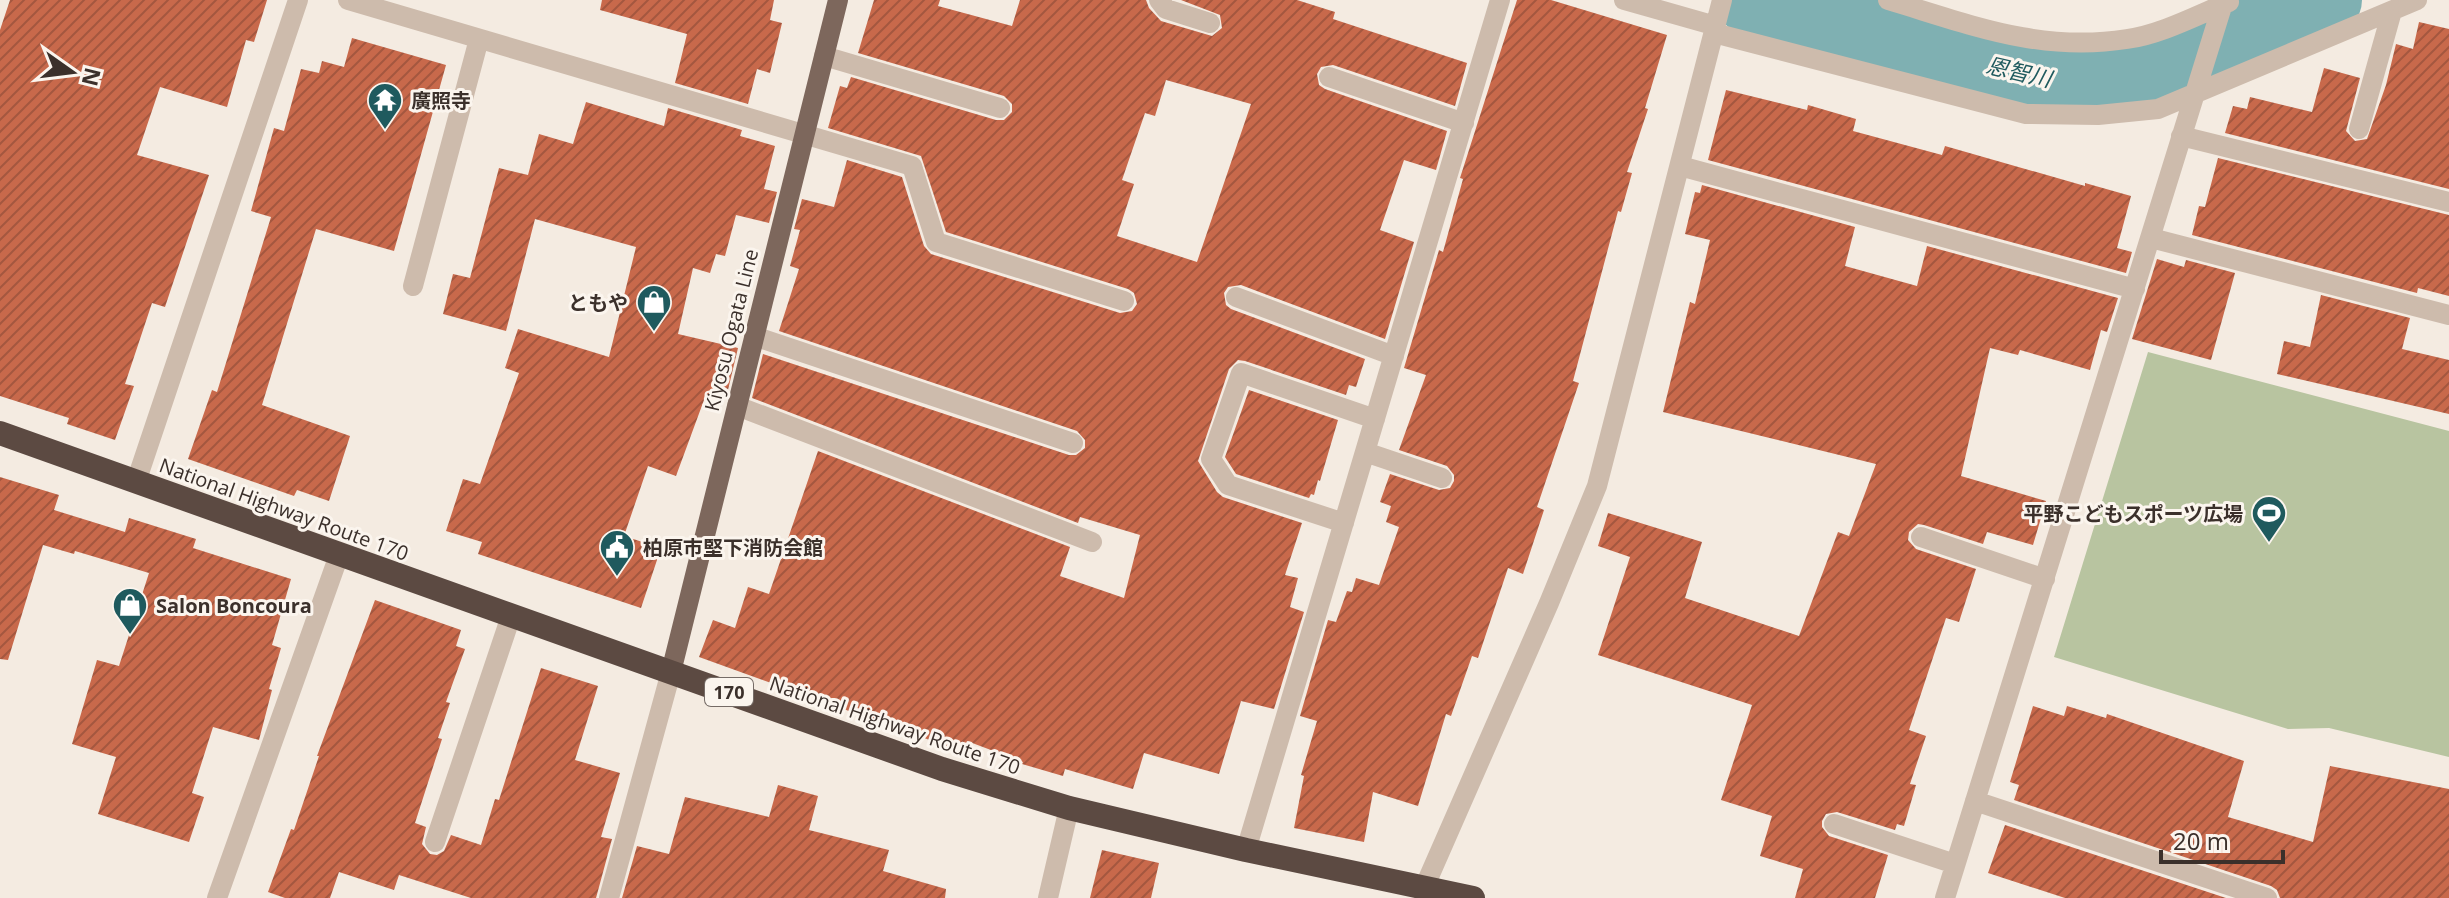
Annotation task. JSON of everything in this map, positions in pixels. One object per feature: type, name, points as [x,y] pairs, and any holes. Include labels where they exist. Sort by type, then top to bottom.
[{"type":"highway","name":"National Highway Route 170","points":[[0,433],[942,769],[1069,808],[1246,850],[1473,898]]},
{"type":"main road","name":"Kiyosu Ogata Line","points":[[671,672],[838,0]]},
{"type":"street","points":[[136,482],[298,0]]},
{"type":"street","points":[[348,0],[912,166],[936,242],[1124,301]]},
{"type":"street","points":[[1159,0],[1166,9],[1210,23]]},
{"type":"street","points":[[1246,850],[1500,0]]},
{"type":"street","points":[[1624,0],[1717,19],[2026,114],[2098,115],[2158,109],[2199,83],[2417,0]]},
{"type":"street","points":[[1888,0],[2014,38],[2075,44],[2129,39],[2224,7]]},
{"type":"street","points":[[1945,898],[2181,136],[2224,7]]},
{"type":"street","points":[[2359,129],[2392,11]]},
{"type":"street","points":[[1424,888],[1597,486],[1717,19]]},
{"type":"street","points":[[413,286],[479,39]]},
{"type":"street","points":[[824,56],[1000,108]]},
{"type":"street","points":[[1329,77],[1464,123]]},
{"type":"street","points":[[2181,136],[2449,202]]},
{"type":"street","points":[[1680,166],[2135,289]]},
{"type":"street","points":[[2151,238],[2449,315]]},
{"type":"street","points":[[1236,297],[1394,356]]},
{"type":"street","points":[[754,336],[1073,443]]},
{"type":"street","points":[[1344,523],[1228,485],[1211,459],[1241,373],[1375,419]]},
{"type":"street","points":[[737,406],[1092,542]]},
{"type":"street","points":[[1365,452],[1442,478]]},
{"type":"street","points":[[1921,537],[2045,579]]},
{"type":"street","points":[[217,898],[339,555]]},
{"type":"street","points":[[435,842],[511,616]]},
{"type":"street","points":[[609,898],[671,672]]},
{"type":"street","points":[[1975,801],[2267,898]]},
{"type":"street","points":[[1048,898],[1069,808]]},
{"type":"street","points":[[1834,824],[1955,864]]},
{"type":"green space","name":"平野こどもスポーツ広場","points":[[2148,352],[2449,431],[2449,757],[2329,728],[2288,729],[2054,657]]},
{"type":"building","points":[[10,0],[267,0],[254,42],[246,40],[227,107],[160,87],[137,155],[209,175],[165,307],[152,303],[125,384],[134,386],[115,440],[67,424],[69,418],[0,396],[0,30]]},
{"type":"building","points":[[602,0],[774,0],[770,20],[782,23],[770,73],[757,69],[748,104],[675,83],[687,34],[600,10]]},
{"type":"building","points":[[874,0],[940,0],[938,6],[1012,26],[1020,0],[1146,0],[1161,21],[1212,36],[1222,28],[1220,15],[1181,0],[1297,0],[1335,12],[1333,19],[1467,63],[1455,106],[1333,65],[1321,67],[1317,74],[1319,85],[1325,89],[1447,131],[1436,170],[1404,160],[1380,230],[1414,242],[1385,339],[1241,285],[1228,287],[1224,293],[1226,305],[1231,309],[1365,359],[1356,387],[1349,385],[1346,395],[1245,361],[1238,360],[1229,369],[1198,461],[1223,497],[1302,523],[1285,575],[1298,578],[1290,607],[1304,612],[1274,709],[1241,701],[1219,774],[1144,753],[1133,789],[1065,769],[1063,776],[1022,764],[967,741],[963,752],[699,657],[713,620],[735,628],[748,587],[769,594],[818,451],[1070,547],[1060,576],[1124,598],[1140,535],[1080,517],[1078,523],[752,398],[763,354],[1069,455],[1076,455],[1085,448],[1085,440],[1077,431],[779,331],[799,269],[790,266],[800,230],[794,229],[802,199],[834,207],[847,160],[902,177],[924,246],[931,254],[1120,313],[1132,311],[1137,304],[1134,293],[1128,289],[946,232],[921,156],[828,128],[840,86],[847,88],[851,77],[996,120],[1004,120],[1012,112],[1012,104],[1004,96],[858,53]],"holes":[[[1166,80],[1251,104],[1197,262],[1117,236],[1134,184],[1122,180],[1145,113],[1155,116]]]},
{"type":"building","points":[[1517,0],[1551,0],[1667,35],[1645,108],[1648,109],[1627,172],[1632,173],[1621,212],[1618,211],[1573,381],[1579,383],[1537,507],[1544,510],[1523,574],[1508,568],[1478,658],[1472,656],[1451,716],[1446,714],[1418,806],[1373,792],[1364,842],[1294,828],[1304,776],[1301,775],[1317,721],[1300,716],[1328,620],[1336,622],[1347,591],[1352,592],[1356,578],[1379,585],[1399,527],[1386,522],[1391,506],[1380,502],[1390,474],[1439,490],[1450,488],[1454,481],[1454,475],[1447,466],[1399,450],[1426,375],[1404,368],[1439,250],[1443,252],[1463,179],[1460,178]]},
{"type":"building","points":[[2419,22],[2449,29],[2449,189],[2225,133],[2233,106],[2247,109],[2250,97],[2312,112],[2324,68],[2360,78],[2346,131],[2355,141],[2367,139],[2386,85],[2396,44],[2413,49]]},
{"type":"building","points":[[352,38],[446,65],[394,251],[316,229],[262,405],[350,436],[329,501],[297,490],[294,496],[188,459],[212,390],[217,392],[271,217],[251,211],[274,128],[284,131],[301,69],[319,73],[322,61],[344,67]]},
{"type":"building","points":[[1726,90],[1807,110],[1808,105],[1856,119],[1853,131],[1942,155],[1945,146],[2131,196],[2117,248],[2132,252],[2126,273],[1708,160]]},
{"type":"building","points":[[586,102],[664,126],[668,108],[742,130],[740,136],[775,146],[764,189],[777,192],[769,223],[736,215],[725,256],[716,254],[710,273],[693,268],[678,334],[738,348],[727,394],[713,390],[710,402],[704,400],[676,476],[648,466],[624,536],[661,548],[641,608],[478,554],[482,542],[446,531],[463,479],[480,484],[519,373],[505,368],[518,329],[609,357],[636,247],[535,219],[506,331],[443,314],[453,274],[470,278],[499,168],[528,175],[539,134],[573,144]]},
{"type":"building","points":[[2218,158],[2449,215],[2449,296],[2418,288],[2417,293],[2192,235],[2199,206],[2205,207]]},
{"type":"building","points":[[1702,185],[1855,227],[1845,266],[1917,286],[1927,246],[2118,298],[2107,332],[2101,330],[2090,370],[2020,350],[2018,355],[1990,348],[1961,476],[2046,501],[2033,545],[1987,532],[1983,544],[1918,524],[1909,532],[1908,540],[1916,549],[1976,569],[1959,622],[1946,618],[1909,730],[1926,736],[1910,784],[1916,785],[1904,826],[1897,824],[1895,830],[1837,812],[1826,814],[1822,821],[1822,827],[1829,836],[1888,855],[1875,898],[1795,898],[1803,869],[1760,856],[1772,816],[1721,800],[1752,705],[1598,655],[1630,557],[1598,546],[1608,513],[1702,542],[1685,598],[1799,636],[1838,532],[1849,536],[1876,464],[1663,412],[1690,302],[1695,304],[1710,240],[1685,234],[1695,192],[1700,193]]},
{"type":"building","points":[[2157,259],[2184,267],[2186,260],[2235,273],[2211,360],[2132,339]]},
{"type":"building","points":[[2321,295],[2410,318],[2402,349],[2449,360],[2449,414],[2277,374],[2284,341],[2310,347]]},
{"type":"building","points":[[1249,390],[1338,420],[1320,481],[1314,495],[1311,494],[1309,498],[1236,474],[1225,457]]},
{"type":"building","points":[[0,477],[59,495],[54,510],[125,532],[129,518],[196,539],[193,548],[291,579],[272,645],[281,648],[259,740],[213,727],[192,793],[204,797],[189,842],[98,814],[116,757],[72,744],[97,660],[119,666],[149,573],[43,545],[8,660],[0,659]]},
{"type":"building","points":[[375,600],[461,630],[456,646],[465,649],[446,702],[450,703],[438,738],[442,739],[415,823],[426,827],[422,844],[430,854],[437,855],[444,851],[451,835],[481,845],[495,799],[499,800],[541,668],[598,686],[575,760],[620,773],[601,837],[612,839],[596,898],[471,898],[399,875],[394,890],[339,872],[330,898],[285,898],[268,892],[291,829],[294,830],[317,756]]},
{"type":"building","points":[[2033,706],[2064,716],[2067,706],[2106,718],[2107,714],[2244,761],[2228,817],[2313,842],[2330,766],[2449,789],[2449,898],[2280,898],[2271,886],[2014,800],[2019,785],[2010,782]]},
{"type":"building","points":[[778,785],[818,796],[809,830],[889,850],[883,871],[946,889],[945,898],[622,898],[637,846],[669,854],[685,797],[769,817]]},
{"type":"building","points":[[2005,825],[2226,898],[2065,898],[1988,873]]},
{"type":"building","points":[[1102,850],[1159,863],[1151,898],[1090,898]]},
{"type":"waterway","name":"恩智川","points":[[1752,0],[2050,82],[2153,73],[2326,0]]},
{"type":"place","name":"廣照寺","points":[[385,131]]},
{"type":"place","name":"ともや","points":[[654,333]]},
{"type":"place","name":"平野こどもスポーツ広場","points":[[2269,544]]},
{"type":"place","name":"柏原市堅下消防会館","points":[[617,578]]},
{"type":"place","name":"Salon Boncoura","points":[[130,636]]}]
